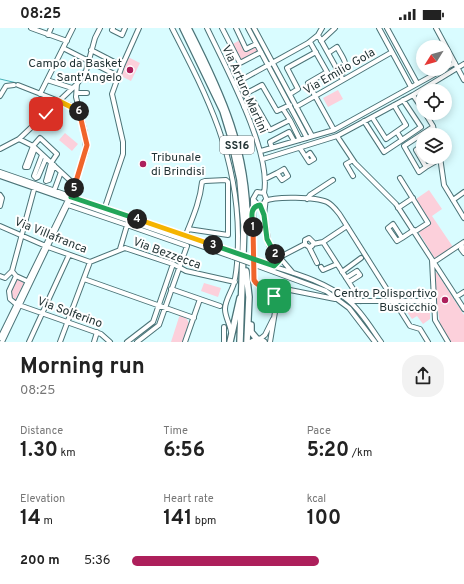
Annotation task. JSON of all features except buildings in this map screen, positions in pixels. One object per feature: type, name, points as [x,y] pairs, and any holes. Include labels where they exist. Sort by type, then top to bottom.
[{"type":"highway","name":"SS16","points":[[183,28],[210,81],[230,134],[240,180],[243,204],[244,342]]},
{"type":"highway","name":"SS16","points":[[188,28],[214,79],[227,110],[242,168],[247,200],[240,342]]},
{"type":"highway","points":[[244,271],[249,297],[251,332],[258,341]]},
{"type":"highway","points":[[230,342],[244,271]]},
{"type":"highway","points":[[247,342],[249,297]]},
{"type":"street","points":[[31,28],[67,42]]},
{"type":"street","points":[[48,35],[51,28]]},
{"type":"street","points":[[40,94],[73,28]]},
{"type":"street","points":[[113,28],[112,30],[122,35],[126,28]]},
{"type":"street","points":[[104,210],[123,154],[123,142],[112,94],[122,66],[139,28]]},
{"type":"street","points":[[172,28],[211,107],[230,161],[237,219],[237,255],[234,282],[225,306],[230,324],[231,335]]},
{"type":"street","name":"Via Arturo Martini","points":[[207,28],[234,84],[261,151],[265,180],[264,217]]},
{"type":"street","points":[[222,28],[240,63],[261,52]]},
{"type":"street","points":[[236,28],[246,49],[256,44]]},
{"type":"street","points":[[248,28],[308,138]]},
{"type":"street","points":[[255,28],[312,136]]},
{"type":"street","points":[[234,84],[310,42],[318,35],[322,28]]},
{"type":"street","points":[[321,41],[335,28]]},
{"type":"street","points":[[379,28],[411,87]]},
{"type":"street","points":[[436,28],[464,80]]},
{"type":"street","points":[[0,149],[18,139],[77,84],[86,71],[98,29]]},
{"type":"street","points":[[383,35],[388,30],[417,83]]},
{"type":"street","points":[[318,35],[341,78]]},
{"type":"street","points":[[310,42],[327,72],[308,83],[334,130]]},
{"type":"street","points":[[328,53],[337,47],[346,66],[346,70],[341,78]]},
{"type":"street","points":[[63,48],[118,76]]},
{"type":"street","points":[[91,50],[122,66]]},
{"type":"street","points":[[290,94],[298,89],[287,68],[316,52]]},
{"type":"street","name":"Via Emilio Gola","points":[[296,106],[315,96],[341,78],[392,52]]},
{"type":"street","points":[[263,159],[337,136],[413,95],[464,64]]},
{"type":"street","points":[[404,74],[410,70]]},
{"type":"street","points":[[261,151],[334,130],[431,76],[434,82]]},
{"type":"street","points":[[46,80],[72,88]]},
{"type":"street","points":[[46,246],[68,205],[87,145],[79,110],[77,84]]},
{"type":"street","points":[[0,96],[6,86],[16,85],[79,110]]},
{"type":"street","points":[[250,104],[246,94],[262,85],[277,111],[290,105]]},
{"type":"street","points":[[77,93],[87,93]]},
{"type":"street","points":[[413,95],[416,100]]},
{"type":"street","points":[[364,122],[384,152],[421,127],[403,100]]},
{"type":"street","points":[[244,107],[254,102],[270,130],[290,120]]},
{"type":"street","points":[[372,117],[386,139],[406,125],[394,105]]},
{"type":"street","points":[[283,109],[300,140]]},
{"type":"street","points":[[429,120],[433,127],[404,146],[420,172],[431,164]]},
{"type":"street","points":[[272,148],[270,142],[290,132],[294,141]]},
{"type":"street","points":[[397,132],[402,140]]},
{"type":"street","points":[[337,136],[353,160],[398,208],[433,261],[448,279],[456,297],[464,309]]},
{"type":"street","points":[[34,147],[40,138],[57,153],[53,164]]},
{"type":"street","points":[[18,139],[34,147],[75,185]]},
{"type":"street","points":[[300,148],[306,156]]},
{"type":"street","points":[[353,160],[346,164],[353,176]]},
{"type":"street","points":[[441,164],[444,185],[464,218]]},
{"type":"street","points":[[0,172],[35,186],[185,238],[233,257],[259,264],[274,266],[324,285],[349,301],[364,317],[381,342]]},
{"type":"street","points":[[54,191],[61,172]]},
{"type":"street","points":[[275,304],[271,294],[256,283],[253,277],[252,211],[253,198],[265,180],[276,173]]},
{"type":"street","points":[[0,176],[54,191],[93,208],[104,210],[128,223],[188,246],[158,325],[137,342]]},
{"type":"street","points":[[400,178],[428,222],[402,238]]},
{"type":"street","points":[[185,238],[188,229],[201,195],[202,182],[226,180],[228,182],[228,235],[188,229]]},
{"type":"street","points":[[307,199],[310,195],[333,180]]},
{"type":"street","points":[[0,276],[5,278],[12,271],[35,186]]},
{"type":"street","points":[[257,192],[274,199]]},
{"type":"street","points":[[453,200],[464,192]]},
{"type":"street","points":[[0,206],[1,196]]},
{"type":"street","points":[[1,335],[29,282],[64,206],[70,198]]},
{"type":"street","points":[[253,198],[259,205],[264,217],[267,239],[279,261],[274,266]]},
{"type":"street","points":[[398,208],[413,198]]},
{"type":"street","points":[[252,211],[259,205],[274,199],[322,200],[330,204],[347,226],[410,326],[420,329],[428,342]]},
{"type":"street","points":[[68,205],[110,219],[233,252],[259,264],[304,281],[326,291],[340,301],[354,314],[375,342]]},
{"type":"street","points":[[91,213],[93,208]]},
{"type":"street","points":[[110,219],[112,215]]},
{"type":"street","points":[[120,249],[128,223]]},
{"type":"street","name":"Via Villafranca","points":[[0,226],[23,234],[46,246],[70,255],[90,262],[95,260]]},
{"type":"street","points":[[280,257],[307,246],[323,242],[347,226]]},
{"type":"street","points":[[313,244],[313,240],[309,238],[305,240],[317,263]]},
{"type":"street","points":[[323,242],[361,301]]},
{"type":"street","points":[[433,261],[464,242]]},
{"type":"street","points":[[464,247],[461,248],[464,253]]},
{"type":"street","name":"Via Bezzecca","points":[[95,260],[120,249],[128,249],[173,264],[197,274],[234,282]]},
{"type":"street","points":[[273,250],[293,273]]},
{"type":"street","points":[[30,342],[70,255]]},
{"type":"street","points":[[342,272],[362,258]]},
{"type":"street","points":[[433,261],[433,302],[435,320],[448,342]]},
{"type":"street","points":[[60,342],[90,262]]},
{"type":"street","points":[[127,342],[153,322],[173,264]]},
{"type":"street","points":[[321,267],[323,270],[337,264]]},
{"type":"street","points":[[12,271],[16,276],[29,282]]},
{"type":"street","points":[[346,278],[357,271],[360,275],[349,282]]},
{"type":"street","points":[[16,276],[9,291],[10,299],[18,304]]},
{"type":"street","points":[[84,279],[165,306],[194,318]]},
{"type":"street","points":[[262,287],[278,288],[270,342]]},
{"type":"street","points":[[271,294],[273,287]]},
{"type":"street","points":[[171,289],[220,306]]},
{"type":"street","points":[[271,294],[278,294],[290,290],[325,296],[340,301]]},
{"type":"street","points":[[456,297],[464,292]]},
{"type":"street","points":[[185,342],[200,299]]},
{"type":"street","points":[[349,301],[433,302]]},
{"type":"street","points":[[2,342],[18,304]]},
{"type":"street","name":"Via Solferino","points":[[18,304],[97,332],[106,336],[110,342]]},
{"type":"street","points":[[226,313],[233,316],[236,314]]},
{"type":"street","points":[[258,341],[265,335],[274,317]]},
{"type":"street","points":[[224,327],[224,342]]},
{"type":"street","points":[[94,342],[97,332]]},
{"type":"shaded area","points":[[240,40],[245,50],[255,46],[258,52],[240,61],[231,45]]},
{"type":"shaded area","name":"Campo da Basket Sant'Angelo","points":[[128,57],[140,63],[131,81],[121,76]]},
{"type":"shaded area","points":[[338,90],[343,99],[328,107],[323,98]]},
{"type":"shaded area","points":[[65,133],[78,144],[72,151],[59,140]]},
{"type":"shaded area","points":[[429,190],[442,209],[432,216],[453,247],[435,259],[418,231],[431,222],[416,199]]},
{"type":"shaded area","name":"Centro Polisportivo Buscicchio","points":[[434,272],[437,273],[464,315],[464,342],[451,342],[440,324],[434,284]]},
{"type":"shaded area","points":[[17,279],[24,283],[15,300],[12,299],[11,291]]},
{"type":"shaded area","points":[[204,283],[221,288],[218,297],[201,291]]},
{"type":"shaded area","points":[[421,303],[427,307],[430,314],[430,319],[423,324],[417,316],[412,319],[407,312]]},
{"type":"shaded area","points":[[180,314],[185,316],[189,323],[182,342],[171,342]]},
{"type":"waterway","points":[[0,79],[17,83]]},
{"type":"place","name":"Campo da Basket Sant'Angelo","points":[[130,70]]},
{"type":"place","name":"Tribunale di Brindisi","points":[[143,164]]},
{"type":"place","name":"Centro Polisportivo Buscicchio","points":[[445,300]]},
{"type":"route","points":[[46,114],[59,101],[79,110],[87,145],[71,197],[136,218],[193,239],[233,252],[260,262],[274,266],[278,264],[279,261],[269,245],[264,215],[260,205],[255,206],[252,211],[253,240],[253,277],[256,283],[274,296]]}]
